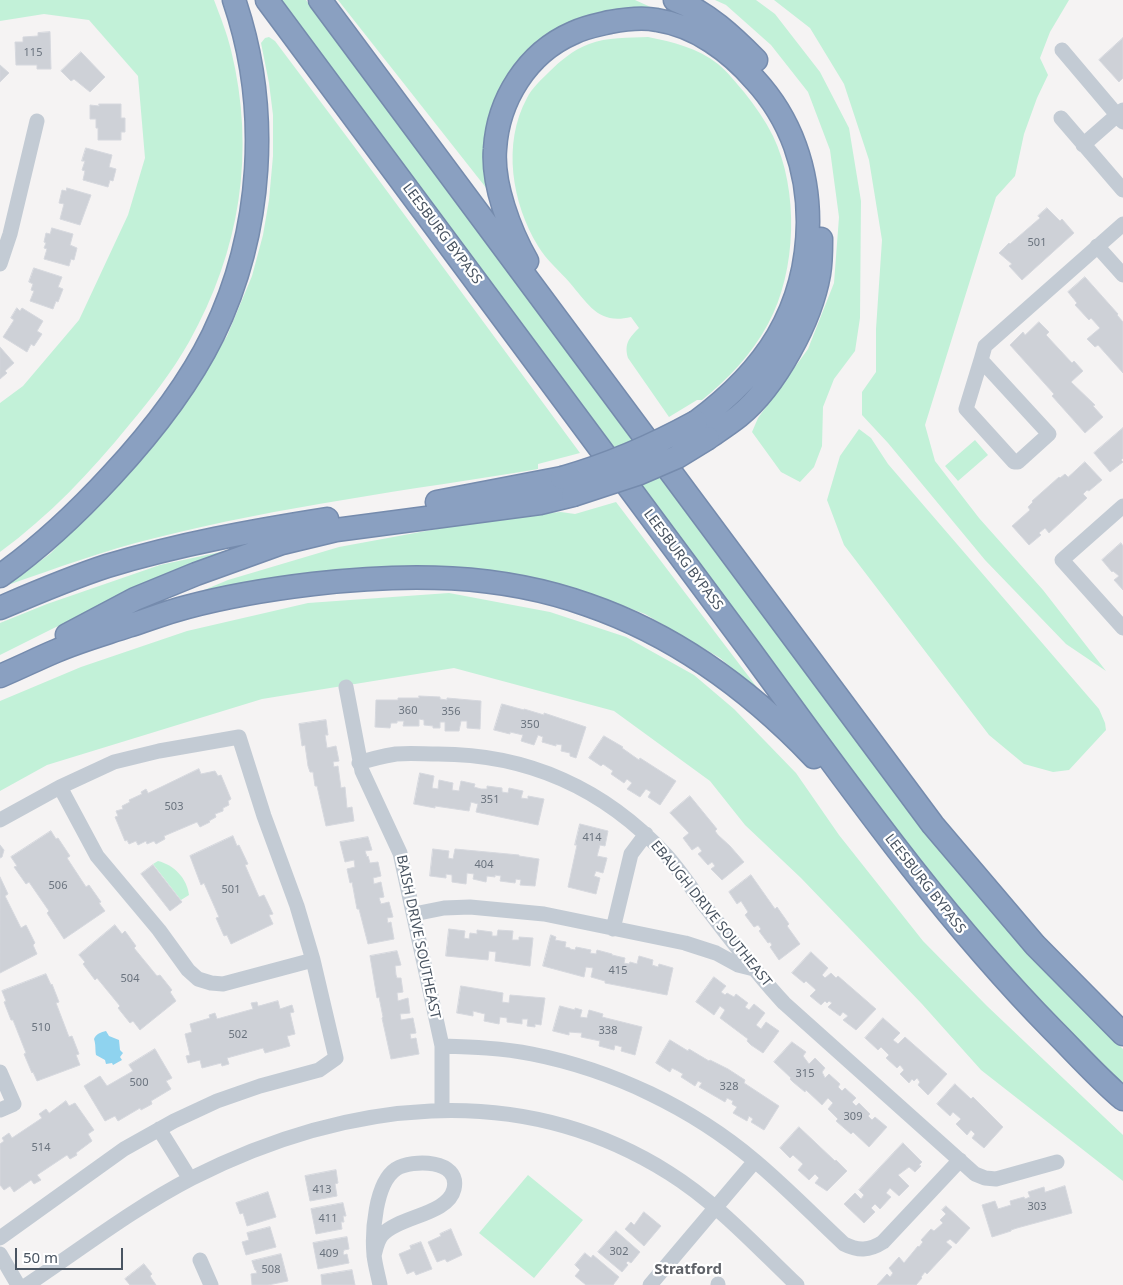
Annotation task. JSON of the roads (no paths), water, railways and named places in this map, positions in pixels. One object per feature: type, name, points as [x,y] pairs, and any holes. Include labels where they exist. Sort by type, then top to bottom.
[{"type":"highway","points":[[0,576],[50,537],[91,498],[130,455],[186,381],[214,334],[230,296],[241,263],[250,222],[258,151],[257,115],[250,56],[243,25],[234,0]]},
{"type":"highway","name":"LEESBURG BYPASS","points":[[267,0],[881,828],[952,920],[995,970],[1084,1062],[1123,1099]]},
{"type":"highway","points":[[320,0],[933,825],[1035,945],[1123,1034]]},
{"type":"highway","points":[[0,671],[136,599],[196,574],[282,543],[336,530],[540,502],[591,470],[672,435],[702,430],[739,416],[754,402],[775,377],[800,331],[819,274],[823,202],[818,175],[810,146],[795,114],[778,86],[760,62],[734,38],[708,18],[675,0]]},
{"type":"highway","points":[[602,380],[544,292],[521,251],[503,206],[496,173],[494,150],[501,115],[512,90],[530,64],[544,51],[572,33],[590,26],[625,20],[657,20],[691,30],[712,42],[731,55],[763,88],[780,111],[791,135],[799,158],[808,210],[808,234],[804,263],[794,302],[780,332],[753,372],[730,395],[702,430]]},
{"type":"highway","points":[[0,608],[54,585],[105,567],[194,542],[242,532],[464,498],[568,486]]},
{"type":"highway","points":[[0,676],[58,650],[187,607],[232,597],[290,587],[349,580],[407,577],[451,577],[504,583],[564,597],[629,621],[676,646],[713,669],[798,740],[881,828]]},
{"type":"street","points":[[1062,50],[1121,116],[1083,145]]},
{"type":"street","points":[[1061,118],[1123,190]]},
{"type":"street","points":[[0,264],[10,234],[37,121]]},
{"type":"street","points":[[981,360],[1048,434],[1018,462],[1014,462],[966,409],[985,346],[1123,224]]},
{"type":"street","points":[[1097,246],[1123,275]]},
{"type":"street","points":[[1123,506],[1062,560],[1123,628]]},
{"type":"street","name":"BAISH DRIVE SOUTHEAST","points":[[346,687],[359,763],[400,853],[414,914],[442,1046],[442,1110]]},
{"type":"street","points":[[0,820],[60,787],[114,762],[159,751],[239,737],[264,816],[297,906],[336,1058],[318,1070],[260,1086],[217,1101],[159,1129],[124,1149],[0,1238]]},
{"type":"street","name":"EBAUGH DRIVE SOUTHEAST","points":[[359,763],[397,754],[468,755],[510,762],[532,768],[570,782],[604,802],[646,834],[668,857],[754,969],[784,1003],[960,1160]]},
{"type":"street","points":[[60,787],[97,856],[159,930],[188,970],[198,979],[211,984],[224,984],[312,960]]},
{"type":"street","points":[[612,929],[631,854],[646,834]]},
{"type":"street","points":[[414,914],[444,908],[470,907],[544,914],[685,944],[716,953],[738,965],[754,969]]},
{"type":"street","points":[[442,1046],[496,1049],[533,1054],[576,1065],[615,1078],[648,1092],[721,1134],[756,1161],[844,1244],[864,1250],[874,1248],[883,1242],[960,1160],[975,1174],[985,1178],[996,1179],[1058,1162]]},
{"type":"street","points":[[0,1072],[14,1104],[0,1110]]},
{"type":"street","points":[[27,1285],[134,1212],[190,1179],[234,1158],[278,1141],[367,1117],[402,1112],[442,1110],[505,1114],[546,1121],[589,1133],[623,1148],[669,1173],[716,1208],[797,1285]]},
{"type":"street","points":[[159,1129],[190,1179]]},
{"type":"street","points":[[650,1285],[756,1161]]},
{"type":"street","points":[[374,1256],[381,1236],[389,1228],[444,1204],[451,1197],[454,1180],[444,1167],[436,1164],[405,1165],[395,1170],[388,1177],[376,1211],[374,1233],[374,1256],[380,1285]]},
{"type":"street","points":[[0,1254],[18,1285]]},
{"type":"street","points":[[200,1260],[212,1285]]},
{"type":"water","points":[[106,1031],[109,1036],[119,1040],[120,1050],[123,1053],[120,1057],[122,1060],[113,1065],[112,1063],[106,1064],[105,1060],[96,1055],[94,1039]]},
{"type":"district","name":"Stratford","points":[[688,1270]]}]
